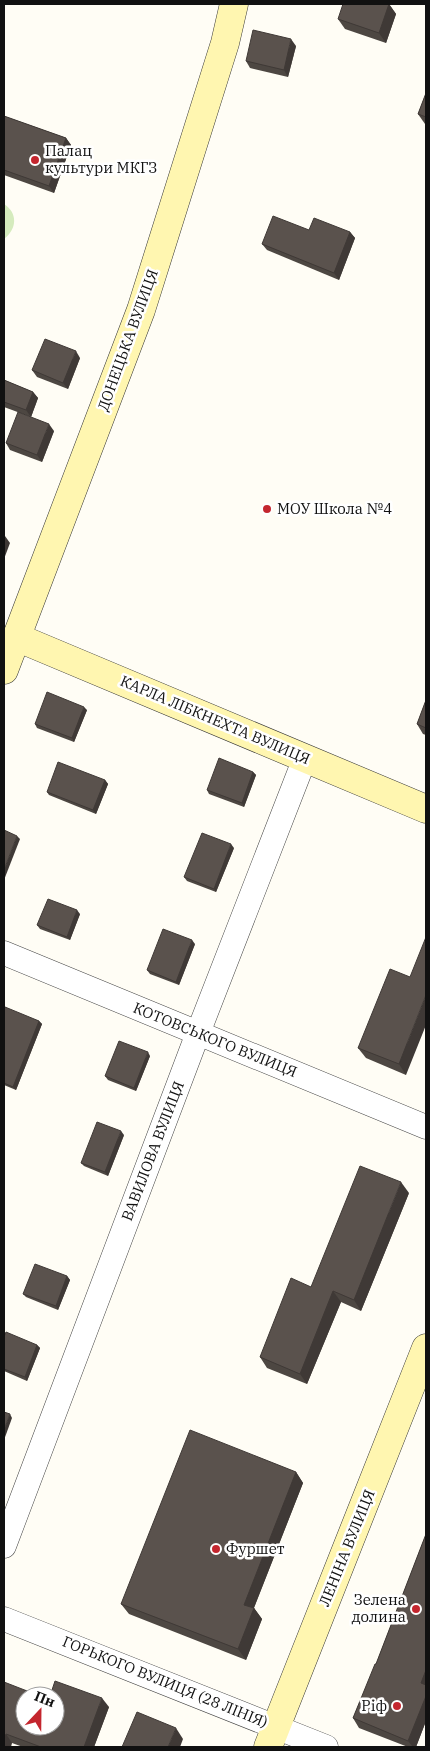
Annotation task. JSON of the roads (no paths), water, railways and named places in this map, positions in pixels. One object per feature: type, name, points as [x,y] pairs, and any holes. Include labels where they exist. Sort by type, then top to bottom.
[{"type":"street","name":"ДОНЕЦЬКА ВУЛИЦЯ","points":[[4,670],[10,634],[141,310],[225,44],[234,4]]},
{"type":"street","name":"КАРЛА ЛІБКНЕХТА ВУЛИЦЯ","points":[[10,634],[426,809]]},
{"type":"street","name":"ВАВИЛОВА ВУЛИЦЯ","points":[[4,1546],[198,1033],[306,758]]},
{"type":"street","name":"КОТОВСЬКОГО ВУЛИЦЯ","points":[[4,953],[426,1127]]},
{"type":"street","name":"ЛЕНІНА ВУЛИЦЯ","points":[[273,1737],[426,1348]]},
{"type":"street","name":"ГОРЬКОГО ВУЛИЦЯ (28 ЛIНIЯ)","points":[[4,1618],[273,1737],[326,1747]]},
{"type":"place","name":"Палац культури МКГЗ","points":[[35,160]]},
{"type":"place","name":"МОУ Школа №4","points":[[267,509]]},
{"type":"place","name":"Фуршет","points":[[216,1549]]},
{"type":"place","name":"Зелена долина","points":[[416,1609]]},
{"type":"place","name":"Ріф","points":[[397,1706]]}]
